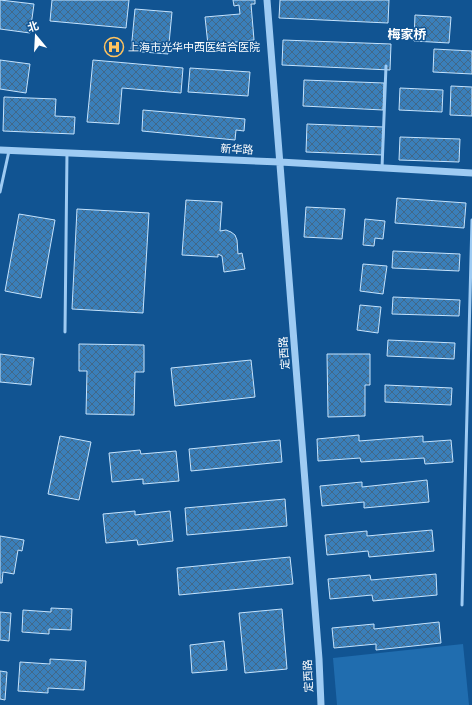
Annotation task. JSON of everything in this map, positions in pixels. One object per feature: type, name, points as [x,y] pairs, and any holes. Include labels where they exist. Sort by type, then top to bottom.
[{"type":"street","name":"定西路","points":[[267,0],[319,659],[321,705]]},
{"type":"street","name":"新华路","points":[[0,150],[280,162],[472,173]]},
{"type":"lane","points":[[382,168],[386,66]]},
{"type":"lane","points":[[0,192],[9,150]]},
{"type":"lane","points":[[65,332],[67,152]]},
{"type":"lane","points":[[462,605],[472,220]]},
{"type":"shaded area","points":[[463,644],[469,705],[337,705],[333,658]]},
{"type":"building","points":[[0,0],[34,4],[30,33],[0,29]]},
{"type":"building","points":[[52,0],[129,0],[126,28],[50,21]]},
{"type":"building","points":[[233,0],[255,0],[255,4],[251,4],[254,40],[208,45],[205,17],[240,14],[239,5],[234,6]]},
{"type":"building","points":[[280,0],[389,0],[388,23],[279,18]]},
{"type":"building","points":[[135,9],[172,12],[168,54],[131,51]]},
{"type":"building","points":[[415,15],[451,17],[449,43],[414,41]]},
{"type":"building","points":[[283,40],[391,44],[390,70],[282,65]]},
{"type":"building","points":[[434,49],[472,51],[472,74],[433,72]]},
{"type":"building","points":[[0,60],[30,64],[26,93],[0,89]]},
{"type":"building","points":[[93,60],[183,68],[181,93],[122,88],[119,124],[87,122]]},
{"type":"building","points":[[190,68],[250,72],[248,96],[188,92]]},
{"type":"building","points":[[304,80],[384,83],[383,110],[303,106]]},
{"type":"building","points":[[451,86],[472,87],[472,116],[450,115]]},
{"type":"building","points":[[400,88],[443,90],[442,112],[399,110]]},
{"type":"building","points":[[4,97],[56,99],[55,116],[75,117],[74,134],[3,131]]},
{"type":"building","points":[[143,110],[245,119],[244,131],[236,130],[235,140],[142,131]]},
{"type":"building","points":[[307,124],[384,127],[383,155],[306,152]]},
{"type":"building","points":[[400,137],[460,139],[459,162],[399,160]]},
{"type":"building","points":[[397,198],[466,203],[464,228],[395,223]]},
{"type":"building","points":[[186,200],[222,202],[220,231],[226,230],[235,235],[238,254],[242,253],[245,269],[224,272],[222,256],[218,254],[218,257],[182,255]]},
{"type":"building","points":[[306,207],[345,209],[342,239],[304,237]]},
{"type":"building","points":[[77,209],[149,213],[143,313],[72,309]]},
{"type":"building","points":[[19,214],[55,220],[41,298],[5,291]]},
{"type":"building","points":[[365,219],[385,221],[383,239],[375,238],[374,246],[363,245]]},
{"type":"building","points":[[393,251],[460,254],[459,271],[392,268]]},
{"type":"building","points":[[363,264],[387,266],[383,294],[360,291]]},
{"type":"building","points":[[393,297],[460,300],[459,316],[392,314]]},
{"type":"building","points":[[360,305],[381,307],[378,333],[357,330]]},
{"type":"building","points":[[388,340],[455,343],[454,359],[387,356]]},
{"type":"building","points":[[79,344],[144,345],[144,372],[135,372],[134,415],[86,414],[87,371],[79,371]]},
{"type":"building","points":[[0,354],[34,358],[31,385],[0,382]]},
{"type":"building","points":[[327,354],[370,354],[370,385],[365,385],[365,416],[328,417]]},
{"type":"building","points":[[251,360],[255,397],[175,406],[171,368]]},
{"type":"building","points":[[385,385],[452,388],[451,405],[385,402]]},
{"type":"building","points":[[359,435],[359,441],[423,436],[423,442],[451,440],[453,462],[425,464],[424,458],[361,462],[360,458],[318,461],[317,439]]},
{"type":"building","points":[[60,436],[91,442],[79,500],[48,494]]},
{"type":"building","points":[[280,440],[282,462],[191,471],[189,449]]},
{"type":"building","points":[[140,450],[141,454],[176,451],[179,481],[143,484],[143,479],[112,482],[109,453]]},
{"type":"building","points":[[427,480],[429,502],[364,508],[364,502],[322,506],[320,486],[362,482],[362,487]]},
{"type":"building","points":[[285,499],[287,526],[187,535],[185,508]]},
{"type":"building","points":[[135,511],[135,515],[170,511],[173,541],[138,545],[137,540],[106,543],[103,514]]},
{"type":"building","points":[[432,530],[434,551],[369,557],[368,551],[327,555],[325,535],[367,531],[367,536]]},
{"type":"building","points":[[0,536],[24,540],[22,551],[18,550],[14,574],[3,572],[2,583],[0,583]]},
{"type":"building","points":[[290,557],[293,584],[179,595],[177,568]]},
{"type":"building","points":[[436,574],[437,595],[373,601],[372,595],[330,599],[328,579],[370,575],[371,580]]},
{"type":"building","points":[[51,608],[72,609],[71,630],[49,629],[49,634],[22,632],[23,610],[51,612]]},
{"type":"building","points":[[282,609],[287,669],[245,673],[239,613]]},
{"type":"building","points":[[0,612],[11,613],[9,641],[0,640]]},
{"type":"building","points":[[439,622],[441,643],[376,650],[376,644],[334,648],[332,628],[374,624],[374,629]]},
{"type":"building","points":[[224,641],[227,670],[192,673],[190,645]]},
{"type":"building","points":[[50,659],[86,661],[84,690],[48,688],[48,693],[18,691],[20,662],[50,664]]},
{"type":"building","points":[[0,671],[7,672],[5,700],[0,699]]},
{"type":"place","name":"上海市光华中西医结合医院","points":[[114,47]]},
{"type":"district","name":"梅家桥","points":[[407,34]]}]
